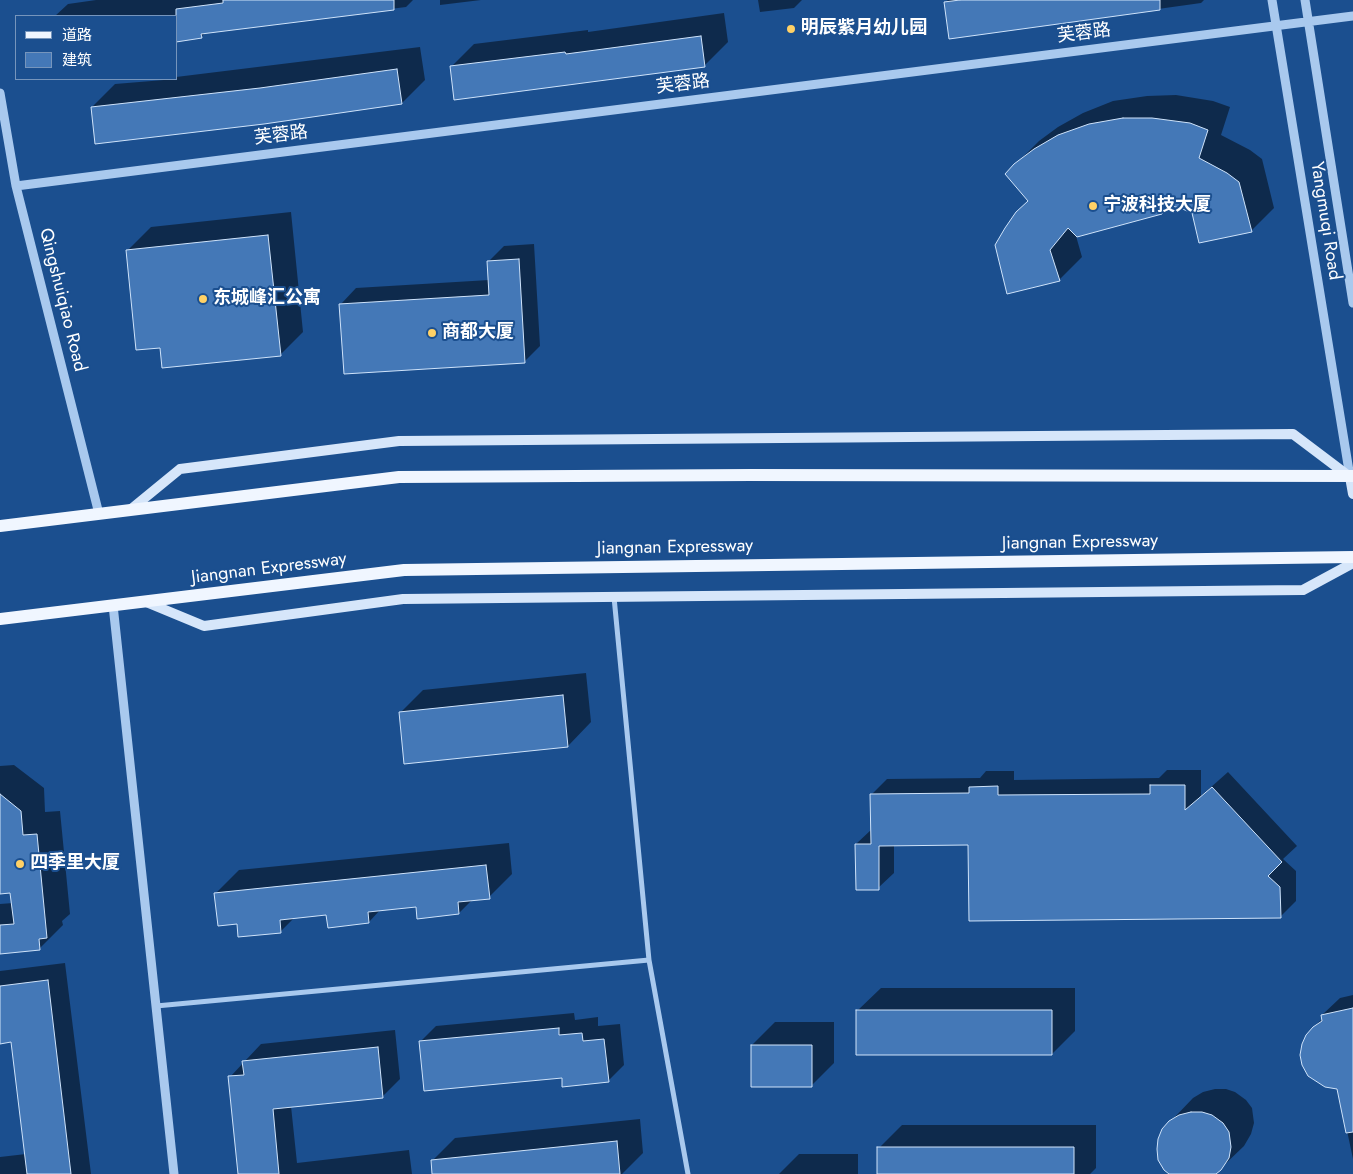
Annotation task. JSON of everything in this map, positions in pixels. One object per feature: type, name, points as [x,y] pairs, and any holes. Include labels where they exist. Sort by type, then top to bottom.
[{"type":"main road","points":[[130,510],[180,469],[399,441],[1293,434],[1352,476]]},
{"type":"main road","points":[[0,526],[399,478],[741,475],[1352,476]]},
{"type":"main road","points":[[1352,476],[1353,494]]},
{"type":"main road","name":"Jiangnan Expressway","points":[[0,619],[404,570],[1353,558]]},
{"type":"main road","points":[[145,601],[204,626],[403,599],[1303,590],[1353,563]]},
{"type":"street","name":"Yangmuqi Road","points":[[1272,0],[1352,476]]},
{"type":"street","name":"Yangmuqi Road","points":[[1305,0],[1353,303]]},
{"type":"street","name":"芙蓉路","points":[[16,186],[1353,16]]},
{"type":"street","name":"Qingshuiqiao Road","points":[[0,93],[16,186],[99,514]]},
{"type":"street","points":[[614,597],[649,960],[688,1174]]},
{"type":"street","points":[[113,605],[174,1174]]},
{"type":"street","points":[[156,1006],[649,960]]},
{"type":"building","points":[[223,0],[394,0],[394,10],[201,34],[202,38],[178,42],[178,15],[176,15],[176,9],[223,3]]},
{"type":"building","points":[[960,0],[1160,0],[1160,10],[949,39],[944,2]]},
{"type":"building","points":[[701,36],[705,67],[454,100],[450,66],[565,52],[566,54]]},
{"type":"building","points":[[397,69],[402,104],[264,124],[95,144],[91,107],[260,88]]},
{"type":"building","name":"宁波科技大厦","points":[[1123,118],[1152,118],[1190,123],[1208,130],[1199,158],[1227,173],[1239,182],[1252,232],[1199,243],[1192,213],[1164,204],[1162,214],[1077,237],[1068,228],[1050,250],[1060,281],[1007,294],[995,245],[1016,212],[1028,201],[1005,174],[1014,164],[1034,149],[1058,135],[1089,124]]},
{"type":"building","name":"东城峰汇公寓","points":[[268,235],[281,356],[162,368],[160,348],[136,350],[126,250]]},
{"type":"building","name":"商都大厦","points":[[519,259],[525,363],[344,374],[339,304],[489,295],[487,261]]},
{"type":"building","points":[[563,695],[568,747],[404,764],[399,712]]},
{"type":"building","points":[[1150,785],[1185,785],[1185,810],[1212,787],[1282,862],[1268,876],[1280,887],[1281,918],[969,921],[968,845],[879,846],[879,890],[856,890],[855,844],[871,844],[870,794],[969,793],[969,787],[998,786],[998,795],[1150,794]]},
{"type":"building","name":"四季里大厦","points":[[0,794],[21,811],[23,835],[37,834],[47,938],[39,939],[40,950],[0,954],[0,925],[14,924],[10,893],[0,894]]},
{"type":"building","points":[[486,865],[490,899],[458,902],[459,914],[417,919],[416,907],[368,912],[369,923],[328,928],[326,915],[280,920],[281,933],[238,937],[237,924],[218,926],[214,893]]},
{"type":"building","points":[[48,980],[71,1174],[27,1174],[11,1042],[0,1044],[0,986]]},
{"type":"building","points":[[1353,1008],[1353,1132],[1346,1133],[1337,1089],[1325,1087],[1308,1076],[1302,1065],[1300,1055],[1306,1035],[1322,1021],[1321,1015]]},
{"type":"building","points":[[856,1010],[1052,1010],[1052,1055],[856,1055]]},
{"type":"building","points":[[559,1028],[559,1035],[582,1033],[583,1041],[604,1039],[609,1082],[562,1087],[562,1078],[424,1091],[419,1041]]},
{"type":"building","points":[[751,1045],[812,1045],[812,1087],[751,1087]]},
{"type":"building","points":[[378,1047],[383,1098],[273,1109],[279,1174],[238,1174],[228,1076],[244,1075],[242,1061]]},
{"type":"building","points":[[1202,1112],[1212,1115],[1223,1123],[1229,1132],[1231,1147],[1229,1158],[1216,1174],[1169,1174],[1158,1160],[1158,1139],[1162,1129],[1169,1121],[1179,1115]]},
{"type":"building","points":[[617,1141],[620,1174],[432,1174],[431,1160]]},
{"type":"building","points":[[877,1147],[1074,1147],[1074,1174],[877,1174]]},
{"type":"place","name":"明辰紫月幼儿园","points":[[791,29]]},
{"type":"place","name":"宁波科技大厦","points":[[1093,206]]},
{"type":"place","name":"东城峰汇公寓","points":[[203,299]]},
{"type":"place","name":"商都大厦","points":[[432,333]]},
{"type":"place","name":"四季里大厦","points":[[20,864]]}]
